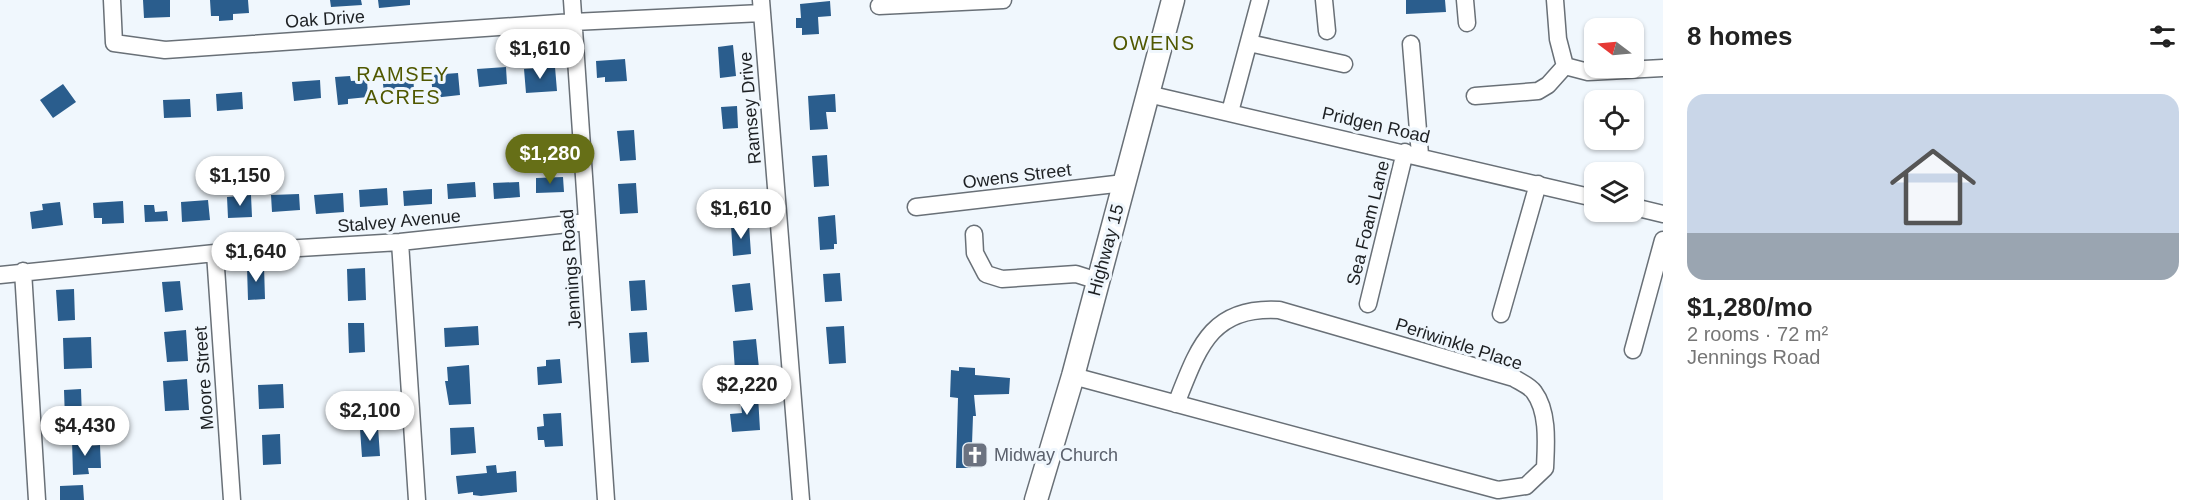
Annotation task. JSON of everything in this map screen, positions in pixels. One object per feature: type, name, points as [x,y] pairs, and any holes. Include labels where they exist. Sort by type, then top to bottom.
[{"type":"main road","name":"Highway 15","points":[[1036,500],[1072,376],[1173,0]]},
{"type":"street","name":"Oak Drive","points":[[112,0],[114,43],[165,50],[761,7]]},
{"type":"street","name":"Jennings Road","points":[[572,0],[606,500]]},
{"type":"street","points":[[879,6],[1003,0]]},
{"type":"street","points":[[1230,112],[1260,0]]},
{"type":"street","points":[[1324,0],[1327,31]]},
{"type":"street","points":[[1465,0],[1467,23]]},
{"type":"street","points":[[1555,0],[1557,39],[1565,66]]},
{"type":"street","name":"Ramsey Drive","points":[[761,7],[801,500]]},
{"type":"street","points":[[1248,43],[1344,64]]},
{"type":"street","name":"Sea Foam Lane","points":[[1368,304],[1413,154],[1412,44]]},
{"type":"street","points":[[1565,66],[1588,72],[1663,68]]},
{"type":"street","points":[[1475,96],[1538,91],[1548,86],[1565,66]]},
{"type":"street","name":"Pridgen Road","points":[[1148,94],[1584,196]]},
{"type":"street","name":"Owens Street","points":[[916,207],[1124,183]]},
{"type":"street","points":[[1502,314],[1538,184]]},
{"type":"street","points":[[1644,209],[1663,214]]},
{"type":"street","name":"Stalvey Avenue","points":[[0,274],[215,253],[400,242],[587,222]]},
{"type":"street","points":[[974,234],[975,253],[986,274],[1002,279],[1076,274],[1098,281]]},
{"type":"street","points":[[1633,350],[1663,240]]},
{"type":"street","points":[[400,242],[417,500]]},
{"type":"street","name":"Moore Street","points":[[215,253],[232,500]]},
{"type":"street","points":[[22,271],[37,500]]},
{"type":"street","name":"Periwinkle Place","points":[[1072,376],[1176,404],[1498,490],[1526,486],[1545,468],[1547,437],[1541,411],[1534,391],[1514,378],[1279,310],[1256,309],[1240,313],[1204,340],[1176,404]]},
{"type":"building","points":[[143,0],[170,0],[170,17],[144,18]]},
{"type":"building","points":[[210,0],[248,0],[249,13],[233,14],[233,20],[219,21],[219,16],[211,16]]},
{"type":"building","points":[[330,0],[361,0],[362,5],[331,7]]},
{"type":"building","points":[[378,0],[410,0],[410,5],[379,8]]},
{"type":"building","points":[[1406,0],[1445,0],[1446,12],[1406,14]]},
{"type":"building","points":[[830,1],[831,16],[818,17],[819,34],[802,35],[802,28],[796,28],[796,18],[801,18],[800,4]]},
{"type":"building","points":[[733,45],[736,76],[720,78],[718,47]]},
{"type":"building","points":[[625,59],[627,81],[605,82],[605,77],[597,78],[596,61]]},
{"type":"building","points":[[506,67],[507,84],[479,87],[477,69]]},
{"type":"building","points":[[555,67],[557,91],[526,93],[524,69]]},
{"type":"building","points":[[413,72],[414,91],[384,93],[382,75]]},
{"type":"building","points":[[458,73],[460,95],[433,98],[431,75]]},
{"type":"building","points":[[350,76],[351,81],[367,80],[368,97],[348,99],[348,104],[338,105],[335,77]]},
{"type":"building","points":[[320,80],[321,98],[294,101],[292,82]]},
{"type":"building","points":[[63,84],[76,102],[53,118],[40,100]]},
{"type":"building","points":[[242,92],[243,109],[217,111],[216,94]]},
{"type":"building","points":[[835,94],[836,112],[826,112],[828,129],[810,130],[808,96]]},
{"type":"building","points":[[190,99],[191,117],[164,118],[163,100]]},
{"type":"building","points":[[737,106],[738,128],[723,129],[721,107]]},
{"type":"building","points":[[634,130],[636,160],[620,161],[617,131]]},
{"type":"building","points":[[827,155],[829,186],[814,187],[812,156]]},
{"type":"building","points":[[563,177],[564,192],[536,193],[536,178]]},
{"type":"building","points":[[475,182],[476,197],[448,199],[447,184]]},
{"type":"building","points":[[519,182],[520,197],[494,199],[493,183]]},
{"type":"building","points":[[636,183],[638,213],[620,214],[618,184]]},
{"type":"building","points":[[387,188],[388,205],[360,207],[359,190]]},
{"type":"building","points":[[432,189],[432,204],[404,206],[403,191]]},
{"type":"building","points":[[343,193],[344,212],[316,214],[314,195]]},
{"type":"building","points":[[299,194],[300,210],[272,212],[271,195]]},
{"type":"building","points":[[251,195],[252,217],[228,218],[227,197]]},
{"type":"building","points":[[208,200],[210,220],[182,222],[181,202]]},
{"type":"building","points":[[123,201],[124,223],[102,224],[102,218],[94,218],[93,203]]},
{"type":"building","points":[[60,202],[63,225],[32,229],[30,212],[43,210],[42,204]]},
{"type":"building","points":[[144,205],[154,205],[155,212],[167,211],[168,221],[145,222]]},
{"type":"building","points":[[835,215],[837,244],[834,244],[834,249],[820,250],[818,217]]},
{"type":"building","points":[[749,225],[751,254],[733,256],[731,226]]},
{"type":"building","points":[[264,266],[265,299],[248,300],[247,267]]},
{"type":"building","points":[[365,268],[366,300],[348,301],[347,269]]},
{"type":"building","points":[[840,273],[842,301],[825,302],[823,274]]},
{"type":"building","points":[[645,280],[647,310],[631,311],[629,281]]},
{"type":"building","points":[[180,281],[183,310],[165,312],[162,282]]},
{"type":"building","points":[[750,283],[753,310],[735,312],[732,285]]},
{"type":"building","points":[[74,289],[75,320],[58,321],[56,290]]},
{"type":"building","points":[[348,323],[364,323],[365,352],[349,353]]},
{"type":"building","points":[[478,326],[479,345],[445,347],[444,328]]},
{"type":"building","points":[[844,326],[846,363],[829,364],[826,327]]},
{"type":"building","points":[[186,330],[188,361],[167,362],[164,332]]},
{"type":"building","points":[[647,332],[649,362],[631,363],[629,333]]},
{"type":"building","points":[[91,337],[92,368],[64,369],[63,338]]},
{"type":"building","points":[[756,339],[759,368],[735,371],[733,341]]},
{"type":"building","points":[[560,359],[562,383],[538,385],[537,367],[546,366],[546,360]]},
{"type":"building","points":[[469,365],[471,404],[449,405],[445,381],[448,381],[447,367]]},
{"type":"building","points":[[959,367],[975,368],[975,375],[1010,378],[1009,394],[974,395],[976,416],[973,416],[972,444],[974,444],[974,449],[971,448],[971,468],[956,468],[958,398],[950,397],[951,370],[959,371]]},
{"type":"building","points":[[187,379],[189,410],[165,411],[163,381]]},
{"type":"building","points":[[283,384],[284,408],[259,409],[258,385]]},
{"type":"building","points":[[81,389],[82,419],[65,420],[64,390]]},
{"type":"building","points":[[758,396],[760,430],[732,432],[730,414],[742,413],[740,397]]},
{"type":"building","points":[[561,413],[563,446],[545,447],[544,440],[538,440],[537,427],[544,426],[543,414]]},
{"type":"building","points":[[378,427],[380,456],[362,457],[360,429]]},
{"type":"building","points":[[474,427],[476,453],[451,455],[450,428]]},
{"type":"building","points":[[280,434],[281,464],[263,465],[262,435]]},
{"type":"building","points":[[88,439],[89,446],[100,445],[101,468],[88,468],[89,474],[73,475],[72,440]]},
{"type":"building","points":[[496,465],[497,473],[516,471],[517,492],[481,496],[473,495],[473,492],[458,494],[456,476],[487,473],[486,466]]},
{"type":"building","points":[[83,485],[84,500],[60,500],[60,486]]},
{"type":"place","name":"Midway Church","points":[[975,455]]},
{"type":"district","name":"OWENS","points":[[1154,43]]},
{"type":"district","name":"RAMSEY ACRES","points":[[403,86]]}]
